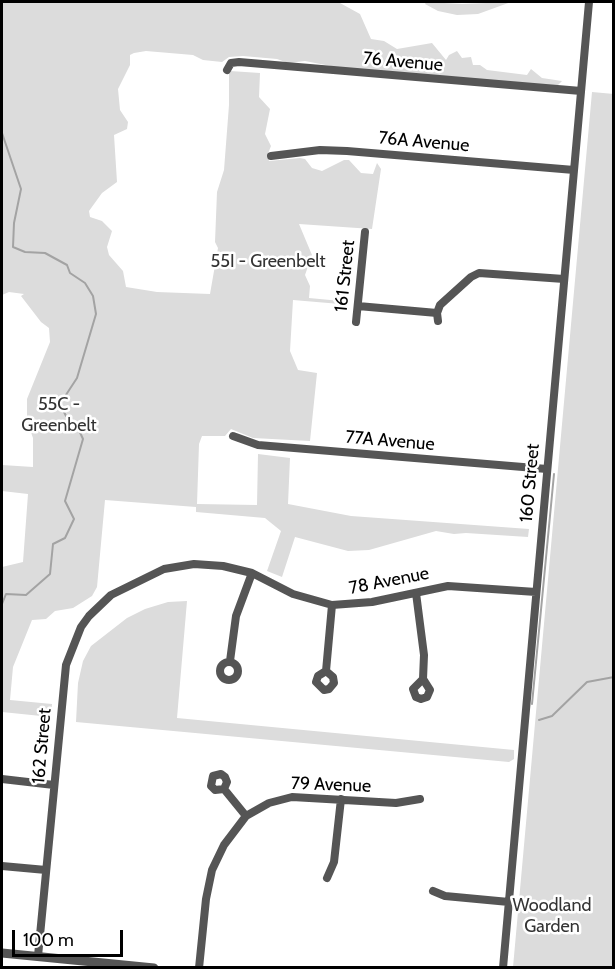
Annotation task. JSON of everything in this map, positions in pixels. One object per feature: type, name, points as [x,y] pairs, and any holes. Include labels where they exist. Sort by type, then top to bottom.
[{"type":"street","name":"160 Street","points":[[503,968],[589,2]]},
{"type":"street","name":"76 Avenue","points":[[226,70],[231,63],[239,62],[581,91]]},
{"type":"street","name":"76A Avenue","points":[[271,156],[320,150],[346,151],[574,170]]},
{"type":"street","name":"161 Street","points":[[356,322],[364,232]]},
{"type":"street","points":[[358,306],[437,317],[440,305],[471,276],[479,273],[564,279]]},
{"type":"street","name":"77A Avenue","points":[[233,436],[258,445],[547,469]]},
{"type":"street","name":"78 Avenue","points":[[149,575],[164,569],[195,564],[223,566],[252,573],[293,594],[332,605],[360,605],[459,585],[536,592]]},
{"type":"street","points":[[230,661],[236,616],[252,573]]},
{"type":"street","name":"162 Street","points":[[38,956],[63,676],[76,638],[89,616],[111,595],[149,575]]},
{"type":"street","points":[[416,593],[424,655],[423,679]]},
{"type":"street","points":[[326,670],[332,605]]},
{"type":"street","points":[[2,779],[54,784]]},
{"type":"street","points":[[199,968],[206,899],[212,870],[224,845],[246,816],[224,789]]},
{"type":"street","name":"79 Avenue","points":[[246,816],[269,804],[292,797],[396,803],[420,799]]},
{"type":"street","points":[[327,878],[334,862],[340,799]]},
{"type":"street","points":[[2,866],[46,870]]},
{"type":"street","points":[[433,891],[445,897],[509,902]]},
{"type":"street","points":[[2,953],[154,968]]},
{"type":"green space","points":[[2,2],[340,3],[360,14],[371,39],[384,41],[397,49],[432,43],[446,60],[449,55],[457,51],[462,58],[471,57],[473,65],[480,65],[487,70],[527,75],[531,69],[542,78],[562,81],[557,86],[336,67],[305,61],[288,63],[277,59],[243,56],[229,57],[222,62],[203,60],[193,55],[146,51],[134,53],[130,55],[130,65],[118,89],[120,110],[128,122],[127,129],[114,135],[117,182],[102,193],[89,211],[90,217],[102,221],[112,231],[107,247],[109,255],[123,271],[126,287],[157,292],[210,294],[218,248],[215,242],[217,192],[224,170],[229,73],[230,71],[260,73],[259,97],[270,109],[265,134],[271,146],[267,156],[269,161],[300,158],[305,159],[312,168],[322,171],[344,160],[349,160],[361,173],[373,174],[377,163],[381,169],[372,229],[299,224],[312,255],[305,275],[310,286],[309,298],[341,301],[340,304],[293,300],[290,351],[298,370],[317,373],[310,441],[253,438],[231,429],[225,436],[202,436],[199,444],[197,504],[257,505],[258,454],[290,458],[288,504],[351,516],[529,529],[528,537],[454,534],[436,531],[369,550],[348,551],[295,537],[282,577],[267,571],[281,531],[265,518],[196,512],[196,507],[105,500],[97,587],[92,596],[73,608],[55,611],[46,619],[32,620],[13,667],[10,700],[52,704],[51,717],[2,712],[2,567],[23,562],[28,494],[2,491],[2,465],[33,467],[33,438],[27,421],[27,399],[50,342],[49,328],[41,322],[21,296],[24,294],[9,292],[2,295]]},
{"type":"green space","points":[[426,2],[462,4],[511,2],[478,14],[457,15],[438,11],[425,4]]},
{"type":"green space","name":"Woodland Garden","points":[[592,92],[614,94],[613,967],[513,967]]},
{"type":"green space","points":[[187,601],[177,718],[514,750],[514,759],[509,762],[76,722],[78,683],[83,661],[91,646],[127,618],[145,609],[168,602]]},
{"type":"waterway","points":[[2,133],[21,189],[14,223],[13,247],[25,252],[45,253],[67,265],[70,273],[85,283],[93,296],[96,314],[77,378],[60,404],[66,416],[78,428],[83,439],[65,501],[74,519],[65,538],[53,544],[50,574],[26,595],[6,594],[2,604]]},
{"type":"waterway","points":[[532,704],[554,474]]},
{"type":"waterway","points":[[539,720],[552,716],[587,682],[614,677]]},
{"type":"park label","name":"55I - Greenbelt","points":[[268,262]]},
{"type":"park label","name":"55C - Greenbelt","points":[[59,415]]}]
